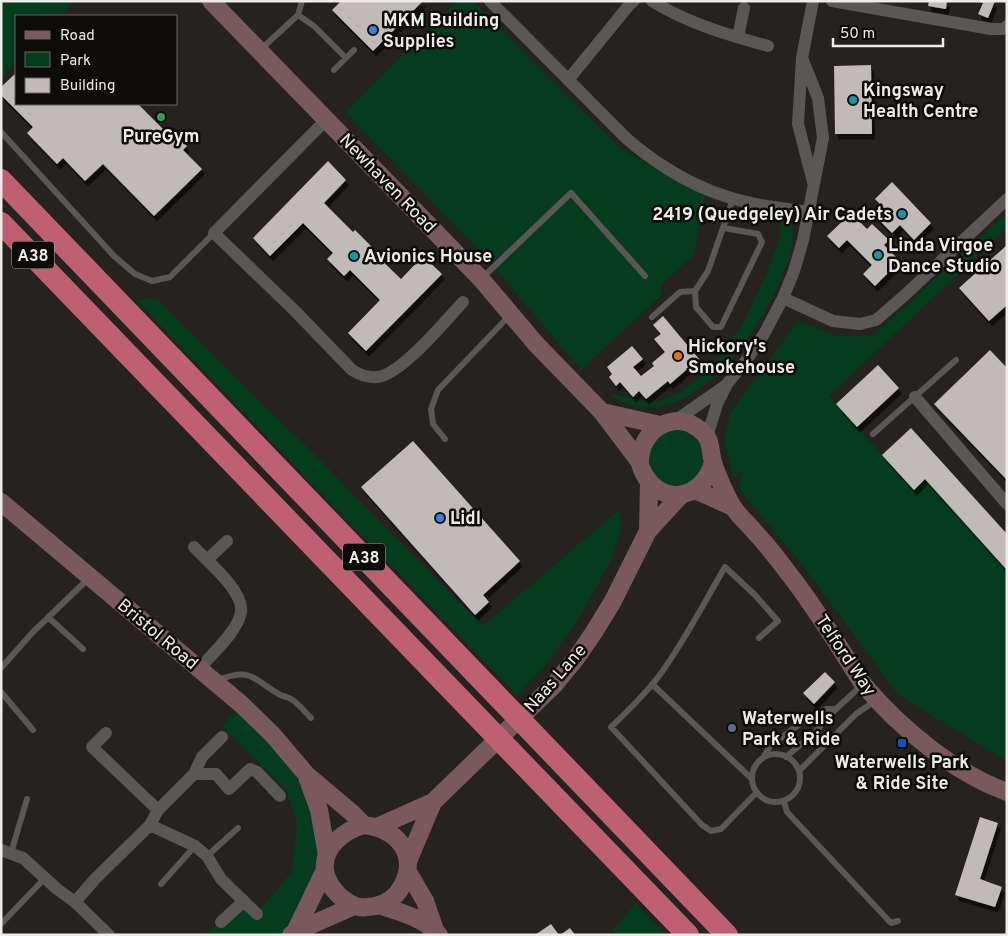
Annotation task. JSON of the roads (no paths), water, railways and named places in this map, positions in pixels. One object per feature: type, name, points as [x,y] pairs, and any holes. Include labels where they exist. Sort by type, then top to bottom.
[{"type":"highway","name":"A38","points":[[1,180],[727,935]]},
{"type":"highway","name":"A38","points":[[1,223],[688,935]]},
{"type":"street","name":"Newhaven Road","points":[[211,1],[481,279],[555,365],[602,412],[639,461]]},
{"type":"street","points":[[490,1],[645,155],[698,185],[733,199],[810,212]]},
{"type":"street","points":[[568,80],[634,1]]},
{"type":"street","points":[[652,1],[666,10],[689,20],[768,46]]},
{"type":"street","points":[[813,1],[802,58],[798,124],[813,184]]},
{"type":"street","points":[[832,1],[991,29],[1002,29],[1007,26]]},
{"type":"street","points":[[738,37],[744,8]]},
{"type":"street","points":[[602,412],[668,423],[691,424],[699,428],[707,436],[717,404],[727,384],[750,355],[784,298],[794,271],[810,212],[813,184],[823,138],[818,98],[802,58]]},
{"type":"street","points":[[326,120],[214,233],[294,310],[352,370],[363,376],[378,377],[390,374],[415,353],[464,302]]},
{"type":"street","points":[[784,298],[833,321],[860,324],[876,320],[900,300],[1007,199]]},
{"type":"street","points":[[649,482],[639,461],[643,444],[647,437],[727,384]]},
{"type":"street","points":[[915,397],[1007,504]]},
{"type":"street","name":"Telford Way","points":[[707,436],[712,447],[713,462],[733,507],[791,576],[863,684],[876,700],[895,718],[974,779],[1007,792]]},
{"type":"street","points":[[688,492],[702,485],[711,472],[713,462]]},
{"type":"street","name":"Telford Way","points":[[649,482],[659,490],[672,494],[688,492],[733,507]]},
{"type":"street","name":"Naas Lane","points":[[648,531],[649,482]]},
{"type":"street","name":"Naas Lane","points":[[371,826],[433,802],[554,685],[577,657],[613,601],[648,531],[688,492]]},
{"type":"street","name":"Bristol Road","points":[[1,502],[242,704],[272,734],[306,774],[352,813],[371,826]]},
{"type":"street","points":[[207,560],[226,541]]},
{"type":"street","points":[[194,547],[236,592],[241,612],[226,639],[199,669]]},
{"type":"street","points":[[106,733],[92,746],[158,810]]},
{"type":"street","points":[[75,902],[95,879],[150,825],[158,810],[194,774],[202,757],[222,737]]},
{"type":"street","points":[[194,774],[216,774],[229,789],[250,768],[257,772],[280,796]]},
{"type":"street","name":"Bristol Road","points":[[306,774],[319,810],[326,862]]},
{"type":"street","name":"Naas Lane","points":[[408,866],[433,802]]},
{"type":"street","points":[[150,825],[195,846],[207,856],[221,879],[257,914]]},
{"type":"street","points":[[293,933],[334,843],[352,828],[371,826],[397,839],[404,848],[408,866],[437,932]]},
{"type":"street","points":[[6,852],[23,858],[75,902],[109,935]]},
{"type":"street","points":[[326,862],[334,890],[354,906],[365,908],[379,906],[398,893],[408,866]]},
{"type":"street","points":[[221,922],[244,901]]},
{"type":"street","points":[[293,933],[354,906]]},
{"type":"street","points":[[379,906],[417,919],[437,932]]},
{"type":"lane","points":[[259,51],[298,15],[302,1]]},
{"type":"lane","points":[[298,15],[314,26],[346,58]]},
{"type":"lane","points":[[334,70],[354,50]]},
{"type":"lane","points":[[1,132],[114,256],[134,274],[152,281],[170,277],[214,233]]},
{"type":"lane","points":[[481,279],[571,193],[645,276]]},
{"type":"lane","points":[[724,228],[758,234],[762,242],[721,327],[712,327],[696,307],[695,291],[708,271],[733,199]]},
{"type":"lane","points":[[652,317],[680,292],[695,291]]},
{"type":"lane","points":[[445,439],[433,424],[431,408],[438,390],[512,314]]},
{"type":"lane","points":[[873,434],[956,360]]},
{"type":"lane","points":[[756,793],[721,829],[711,831],[702,825],[611,727],[652,684],[680,645],[725,567],[755,595],[778,621],[759,638]]},
{"type":"lane","points":[[1,668],[33,632],[90,577]]},
{"type":"lane","points":[[48,617],[83,649]]},
{"type":"lane","points":[[214,681],[244,674],[253,676],[278,694],[292,700],[311,718]]},
{"type":"lane","points":[[652,684],[752,779]]},
{"type":"lane","points":[[786,756],[814,733],[863,684]]},
{"type":"lane","points":[[1,692],[34,730]]},
{"type":"lane","points":[[799,770],[856,714],[876,700]]},
{"type":"lane","points":[[763,758],[771,755],[786,756],[799,770],[800,780],[798,788],[793,796],[784,802],[774,803],[764,800],[756,793],[752,779],[753,771],[770,746],[805,720],[826,709],[836,709]]},
{"type":"lane","points":[[6,852],[27,799]]},
{"type":"lane","points":[[784,802],[787,812],[891,923],[898,921]]},
{"type":"lane","points":[[207,856],[238,828]]},
{"type":"lane","points":[[160,884],[195,846]]},
{"type":"lane","points":[[1,924],[45,878]]},
{"type":"place","name":"MKM Building Supplies","points":[[373,30]]},
{"type":"place","name":"Kingsway Health Centre","points":[[853,100]]},
{"type":"place","name":"PureGym","points":[[161,117]]},
{"type":"place","name":"2419 (Quedgeley) Air Cadets","points":[[902,214]]},
{"type":"place","name":"Linda Virgoe Dance Studio","points":[[878,255]]},
{"type":"place","name":"Avionics House","points":[[354,256]]},
{"type":"place","name":"Hickory's Smokehouse","points":[[678,356]]},
{"type":"place","name":"Lidl","points":[[440,518]]},
{"type":"place","name":"Waterwells Park & Ride","points":[[732,728]]},
{"type":"place","name":"Waterwells Park & Ride Site","points":[[902,743]]}]
